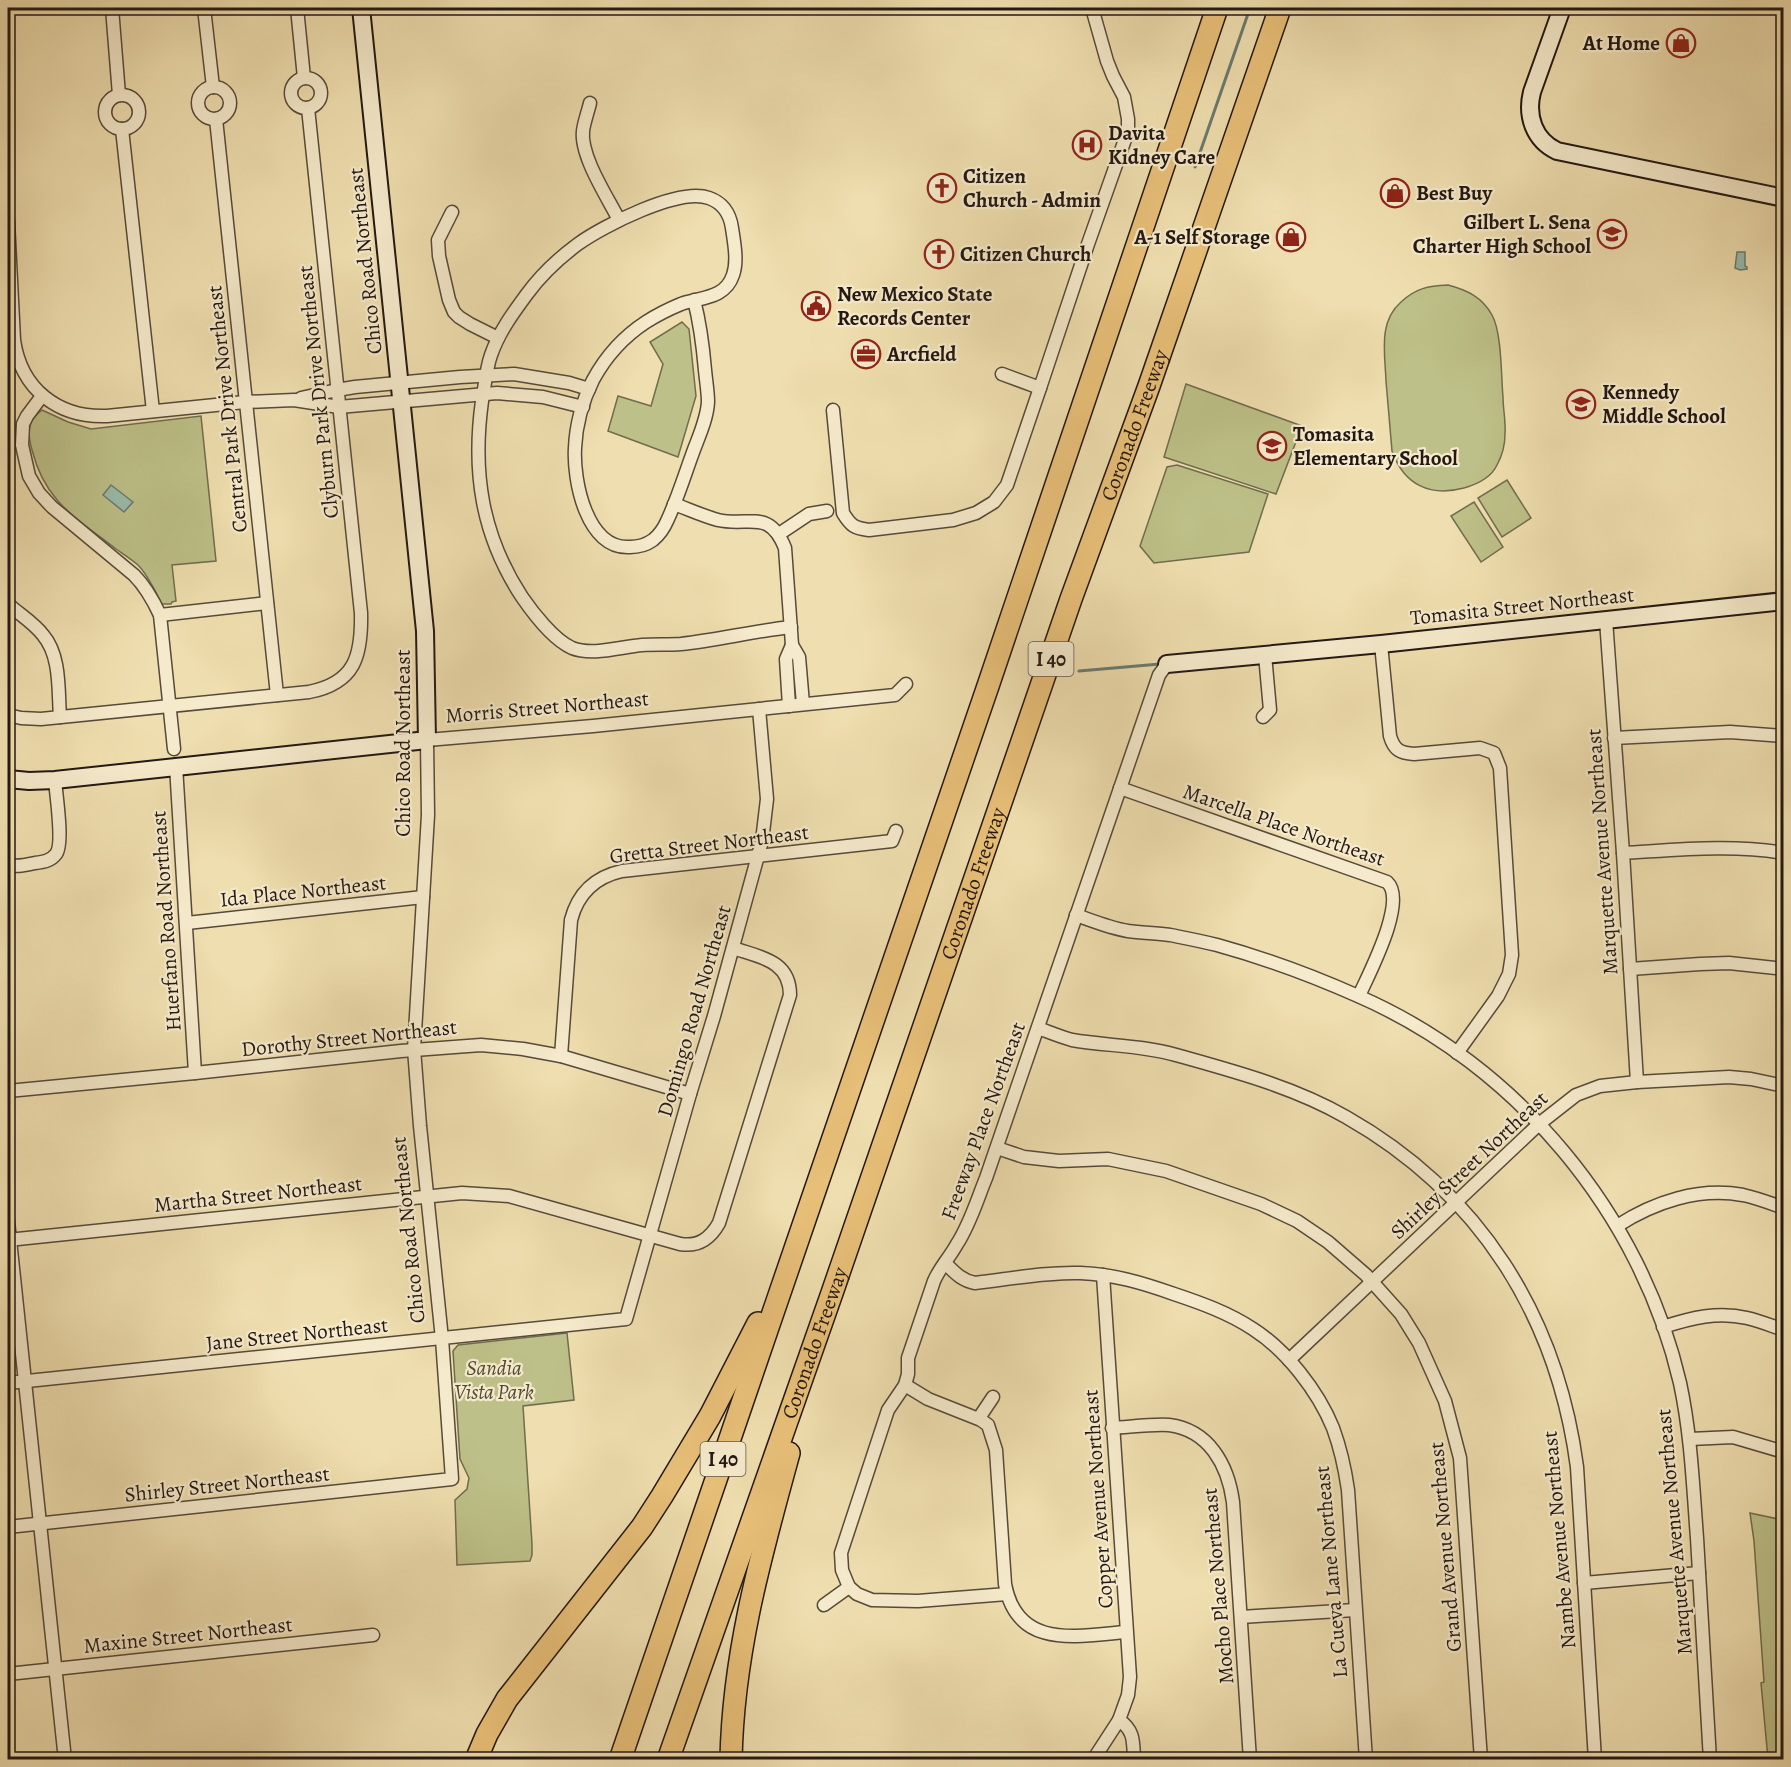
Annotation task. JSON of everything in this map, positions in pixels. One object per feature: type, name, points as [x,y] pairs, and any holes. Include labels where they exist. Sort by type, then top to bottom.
[{"type":"highway","name":"I 40","points":[[620,1760],[1217,8]]},
{"type":"highway","name":"Coronado Freeway","points":[[668,1760],[1071,599],[1149,386],[1279,13]]},
{"type":"highway","points":[[476,1760],[492,1723],[513,1691],[642,1527],[710,1416],[762,1315],[826,1159]]},
{"type":"highway","points":[[731,1760],[732,1720],[738,1662],[761,1556],[832,1293]]},
{"type":"highway","points":[[470,1760],[483,1730],[492,1723]]},
{"type":"highway","points":[[484,1760],[495,1736],[492,1723]]},
{"type":"street","points":[[112,8],[119,96]]},
{"type":"street","points":[[204,8],[213,87]]},
{"type":"street","points":[[297,8],[304,78],[293,86],[291,95],[297,105],[308,108]]},
{"type":"street","name":"Chico Road Northeast","points":[[361,8],[425,631],[428,815],[414,1049],[442,1339],[452,1479]]},
{"type":"street","points":[[833,410],[843,513],[851,525],[858,529],[869,530],[953,519],[976,513],[994,502],[1007,485],[1128,131],[1124,97],[1107,61],[1092,8]]},
{"type":"street","points":[[1562,8],[1532,93],[1530,106],[1533,126],[1548,146],[1557,151],[1784,198]]},
{"type":"street","name":"Clyburn Park Drive Northeast","points":[[277,695],[319,690],[344,678],[356,660],[362,634],[308,108],[318,103],[321,91],[315,81],[304,78]]},
{"type":"street","points":[[213,87],[224,90],[230,102],[227,113],[216,119],[207,118],[198,107],[198,98],[201,93],[213,87]]},
{"type":"street","points":[[119,96],[130,97],[138,105],[139,110],[135,124],[122,129],[108,122],[105,111],[110,101],[119,96]]},
{"type":"street","points":[[590,103],[583,132],[584,146],[588,160],[619,219]]},
{"type":"street","name":"Central Park Drive Northeast","points":[[216,119],[277,695]]},
{"type":"street","points":[[122,129],[153,411]]},
{"type":"street","points":[[694,300],[700,329],[707,404],[703,423],[666,524],[653,540],[642,545],[624,548],[611,544],[602,537],[594,527],[581,497],[577,483],[575,447],[583,407],[589,389],[605,360],[630,334],[661,313],[694,300],[719,293],[731,281],[735,270],[731,224],[725,209],[716,201],[704,196],[659,204],[619,219],[582,241],[554,263],[534,284],[498,338],[492,353],[483,394],[478,469],[483,504],[494,542],[513,583],[526,603],[549,630],[566,645],[575,649],[590,651],[642,645],[684,644],[791,627]]},
{"type":"street","points":[[452,212],[438,240],[448,300],[459,317],[498,338]]},
{"type":"street","points":[[8,221],[15,349],[26,375],[32,386],[42,396],[67,410],[91,417],[245,402],[294,400],[337,390],[487,375],[534,376],[589,389]]},
{"type":"street","points":[[1002,374],[1040,388]]},
{"type":"street","points":[[294,400],[339,407],[483,394],[511,394],[543,397],[583,407]]},
{"type":"street","points":[[42,396],[23,424],[22,445],[29,476],[39,493],[52,507],[134,575],[149,593],[160,615],[267,603]]},
{"type":"street","points":[[674,504],[720,520],[762,523],[779,534],[785,548],[791,627],[792,645],[786,659],[789,706]]},
{"type":"street","points":[[779,534],[809,514],[827,511]]},
{"type":"street","name":"Tomasita Street Northeast","points":[[1167,664],[1381,644],[1784,601]]},
{"type":"street","points":[[8,604],[42,633],[52,649],[60,717]]},
{"type":"street","name":"Huerfano Road Northeast","points":[[160,615],[171,705],[195,1073]]},
{"type":"street","name":"Marquette Avenue Northeast","points":[[1606,620],[1637,1082]]},
{"type":"street","points":[[1381,644],[1390,736],[1397,751],[1414,754],[1480,748],[1494,753],[1500,768],[1512,955],[1509,974],[1498,996],[1457,1053]]},
{"type":"street","points":[[792,645],[799,657],[803,704]]},
{"type":"street","points":[[1263,717],[1270,710],[1265,655]]},
{"type":"street","name":"Freeway Place Northeast","points":[[849,1587],[842,1570],[841,1552],[888,1410],[905,1385],[908,1358],[938,1271],[958,1243],[997,1148],[1159,675],[1167,664]]},
{"type":"street","name":"Morris Street Northeast","points":[[8,779],[29,782],[55,780],[175,758],[427,740],[759,710],[895,695],[906,684]]},
{"type":"street","points":[[8,716],[31,719],[60,717],[277,695]]},
{"type":"street","name":"Domingo Road Northeast","points":[[626,1319],[759,855],[765,826],[767,798],[759,710]]},
{"type":"street","points":[[1614,738],[1730,732],[1784,736]]},
{"type":"street","points":[[8,865],[47,861],[59,850],[55,780]]},
{"type":"street","name":"Marcella Place Northeast","points":[[1120,788],[1391,885],[1393,897],[1388,930],[1359,996]]},
{"type":"street","name":"Gretta Street Northeast","points":[[561,1056],[571,920],[577,902],[586,889],[605,876],[622,871],[892,841],[896,831]]},
{"type":"street","points":[[1623,853],[1705,849],[1744,849],[1784,853]]},
{"type":"street","name":"Ida Place Northeast","points":[[187,923],[423,897]]},
{"type":"street","name":"Marquette Avenue Northeast","points":[[1076,915],[1127,931],[1171,936],[1217,945],[1359,996],[1415,1024],[1500,1085],[1571,1159],[1600,1198],[1644,1278],[1664,1327],[1680,1382],[1690,1439],[1710,1760]]},
{"type":"street","name":"Martha Street Northeast","points":[[8,1240],[473,1193],[509,1196],[680,1244],[692,1245],[703,1241],[714,1231],[722,1212],[789,1001],[789,981],[780,967],[733,948]]},
{"type":"street","points":[[1630,969],[1700,963],[1729,963],[1784,969]]},
{"type":"street","name":"Nambe Avenue Northeast","points":[[1038,1028],[1069,1039],[1172,1053],[1312,1100],[1346,1117],[1388,1144],[1422,1170],[1456,1203],[1488,1240],[1509,1269],[1526,1300],[1553,1361],[1574,1442],[1595,1760]]},
{"type":"street","name":"Dorothy Street Northeast","points":[[8,1091],[414,1049],[493,1045],[561,1056],[690,1094]]},
{"type":"street","name":"Shirley Street Northeast","points":[[1289,1360],[1539,1124],[1567,1102],[1588,1090],[1600,1086],[1637,1082],[1729,1077],[1784,1086]]},
{"type":"street","points":[[997,1148],[1024,1156],[1059,1161],[1108,1160],[1166,1171],[1215,1187],[1262,1204],[1296,1221],[1328,1242],[1373,1282]]},
{"type":"street","points":[[1617,1226],[1651,1208],[1685,1196],[1741,1195],[1784,1208]]},
{"type":"street","points":[[8,1221],[8,1240],[65,1760]]},
{"type":"street","points":[[945,1263],[962,1278],[975,1283],[1081,1273],[1120,1277],[1220,1311],[1255,1330],[1289,1360]]},
{"type":"street","name":"Copper Avenue Northeast","points":[[1093,1760],[1119,1719],[1128,1695],[1130,1677],[1103,1275]]},
{"type":"street","name":"Grand Avenue Northeast","points":[[1373,1282],[1401,1314],[1419,1343],[1445,1401],[1455,1435],[1460,1458],[1481,1760]]},
{"type":"street","points":[[1664,1327],[1690,1319],[1730,1315],[1748,1318],[1784,1330]]},
{"type":"street","name":"Jane Street Northeast","points":[[8,1383],[626,1319]]},
{"type":"street","name":"La Cueva Lane Northeast","points":[[1289,1360],[1311,1388],[1326,1413],[1335,1433],[1348,1490],[1366,1760]]},
{"type":"street","points":[[905,1385],[928,1399],[979,1418],[988,1425],[996,1450],[1007,1594],[1015,1611],[1037,1630],[1051,1635],[1066,1637],[1126,1632]]},
{"type":"street","points":[[979,1418],[993,1397]]},
{"type":"street","name":"Mocho Place Northeast","points":[[1112,1428],[1167,1425],[1179,1427],[1209,1446],[1226,1470],[1231,1486],[1250,1760]]},
{"type":"street","points":[[1690,1439],[1733,1437],[1784,1452]]},
{"type":"street","name":"Shirley Street Northeast","points":[[8,1527],[452,1479]]},
{"type":"street","points":[[1584,1583],[1699,1573]]},
{"type":"street","points":[[824,1605],[849,1587],[864,1597],[882,1602],[1007,1594]]},
{"type":"street","points":[[1241,1617],[1355,1610]]},
{"type":"street","name":"Maxine Street Northeast","points":[[8,1674],[373,1635]]},
{"type":"street","points":[[1119,1719],[1132,1732],[1134,1760]]},
{"type":"green space","points":[[1448,285],[1468,292],[1479,299],[1492,315],[1498,332],[1505,429],[1502,454],[1491,474],[1484,480],[1469,486],[1440,491],[1420,486],[1411,480],[1397,463],[1392,451],[1384,338],[1394,310],[1407,297],[1423,289]]},
{"type":"green space","points":[[682,322],[689,329],[696,396],[678,457],[608,431],[618,396],[651,406],[663,364],[650,342]]},
{"type":"green space","points":[[1186,384],[1302,426],[1276,494],[1164,457]]},
{"type":"green space","points":[[42,410],[91,429],[201,416],[216,561],[172,565],[176,601],[171,604],[162,604],[138,565],[75,518],[54,496],[38,468],[29,438],[29,428],[33,418]]},
{"type":"green space","points":[[1177,465],[1268,494],[1249,552],[1154,563],[1140,546],[1167,467]]},
{"type":"green space","points":[[1507,480],[1531,518],[1502,537],[1478,498]]},
{"type":"green space","points":[[1474,502],[1503,547],[1481,562],[1451,516]]},
{"type":"green space","name":"Sandia Vista Park","points":[[567,1333],[574,1400],[523,1406],[532,1544],[530,1561],[457,1565],[455,1500],[467,1489],[469,1478],[460,1459],[453,1351],[458,1345]]},
{"type":"green space","points":[[1750,1513],[1783,1520],[1783,1759],[1768,1759],[1761,1683],[1764,1682],[1754,1541]]},
{"type":"shaded area","points":[[1737,252],[1745,252],[1747,269],[1735,268]]},
{"type":"shaded area","points":[[111,485],[133,502],[124,512],[103,495]]},
{"type":"waterway","points":[[1195,167],[1250,8]]},
{"type":"waterway","points":[[1079,671],[1160,664]]},
{"type":"place","name":"At Home","points":[[1681,43]]},
{"type":"place","name":"Davita Kidney Care","points":[[1087,145]]},
{"type":"place","name":"Citizen Church - Admin","points":[[942,188]]},
{"type":"place","name":"Best Buy","points":[[1395,193]]},
{"type":"place","name":"Gilbert L. Sena Charter High School","points":[[1612,234]]},
{"type":"place","name":"A-1 Self Storage","points":[[1291,237]]},
{"type":"place","name":"Citizen Church","points":[[939,254]]},
{"type":"place","name":"New Mexico State Records Center","points":[[816,306]]},
{"type":"place","name":"Arcfield","points":[[866,354]]},
{"type":"place","name":"Kennedy Middle School","points":[[1581,404]]},
{"type":"place","name":"Tomasita Elementary School","points":[[1272,446]]}]
